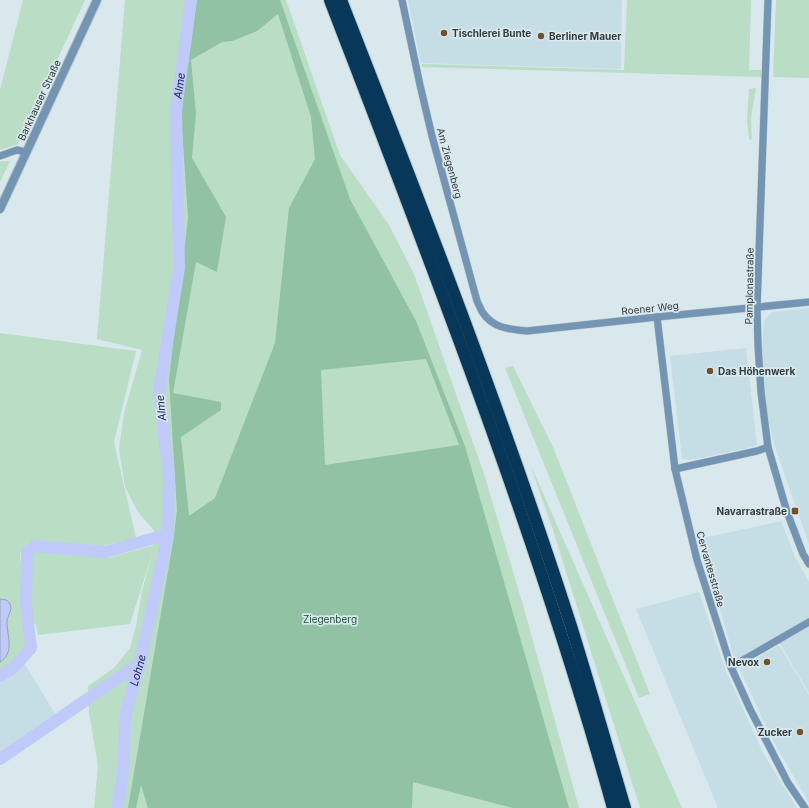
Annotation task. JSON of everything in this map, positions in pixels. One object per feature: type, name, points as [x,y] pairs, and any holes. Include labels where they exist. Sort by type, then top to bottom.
[{"type":"highway","points":[[330,0],[468,364],[523,518],[562,636],[614,808]]},
{"type":"highway","points":[[341,0],[477,355],[532,510],[579,654],[625,808]]},
{"type":"street","name":"Barkhauser Straße","points":[[0,209],[97,0]]},
{"type":"street","name":"Am Ziegenberg","points":[[402,0],[427,114],[477,301],[483,313],[494,324]]},
{"type":"street","name":"Pamplonastraße","points":[[768,0],[757,308],[761,392],[768,447],[787,512],[803,554],[809,563]]},
{"type":"street","points":[[0,156],[17,150],[26,152]]},
{"type":"street","name":"Roener Weg","points":[[494,324],[508,329],[527,331],[809,302]]},
{"type":"street","name":"Cervantesstraße","points":[[657,317],[675,468],[697,560],[731,667],[768,746],[788,783],[805,808]]},
{"type":"street","points":[[675,468],[757,451],[768,447]]},
{"type":"street","points":[[731,667],[809,622]]},
{"type":"shaded area","points":[[408,0],[622,0],[621,69],[421,63]]},
{"type":"shaded area","points":[[809,308],[809,544],[774,444],[767,413],[762,347],[764,321],[772,312]]},
{"type":"shaded area","points":[[746,348],[757,445],[692,460],[682,458],[670,356]]},
{"type":"shaded area","points":[[781,521],[795,557],[809,582],[809,619],[735,661],[699,539]]},
{"type":"shaded area","points":[[699,592],[726,671],[763,753],[797,808],[718,808],[636,609]]},
{"type":"shaded area","points":[[809,624],[809,693],[779,642]]},
{"type":"shaded area","points":[[779,645],[809,695],[809,803],[771,737],[739,668]]},
{"type":"shaded area","points":[[25,664],[57,717],[0,754],[0,681]]},
{"type":"green space","points":[[23,0],[85,0],[18,144],[0,150],[0,90]]},
{"type":"green space","name":"Ziegenberg","points":[[125,0],[286,0],[340,155],[389,225],[414,274],[485,477],[525,612],[579,808],[94,808],[98,766],[89,713],[88,686],[114,668],[130,648],[136,626],[142,591],[153,551],[130,624],[38,635],[36,624],[33,622],[30,614],[30,586],[32,552],[42,550],[108,558],[154,545],[156,533],[138,512],[125,487],[119,449],[124,413],[142,350],[97,339]]},
{"type":"green space","name":"Ziegenberg","points":[[197,0],[280,0],[350,199],[416,321],[465,446],[569,808],[513,808],[413,782],[412,808],[148,808],[141,785],[136,808],[128,808],[173,542],[177,510],[169,379],[188,218],[181,112]],"holes":[[[278,14],[311,117],[315,159],[289,208],[275,343],[215,498],[189,516],[181,437],[221,410],[221,402],[173,393],[196,262],[217,272],[226,217],[192,158],[196,114],[191,60],[222,42],[232,41],[257,31]],[[426,359],[459,445],[325,465],[321,370]]]},
{"type":"green space","points":[[627,0],[751,0],[749,70],[761,70],[761,77],[422,67],[422,64],[624,70]]},
{"type":"green space","points":[[776,0],[809,0],[809,78],[773,77]]},
{"type":"green space","points":[[756,88],[751,118],[752,140],[749,139],[747,120],[749,89]]},
{"type":"green space","points":[[10,161],[0,182],[0,162]]},
{"type":"green space","points":[[0,333],[136,351],[114,442],[136,538],[103,546],[30,541],[20,553],[27,646],[10,665],[0,671]]},
{"type":"green space","points":[[513,366],[553,447],[650,694],[639,698],[505,368]]},
{"type":"green space","points":[[530,464],[682,808],[640,808],[553,530]]},
{"type":"water","points":[[0,599],[8,601],[11,608],[7,620],[9,649],[5,658],[0,662]]},
{"type":"waterway","name":"Alme","points":[[0,676],[12,669],[31,648],[26,605],[27,553],[34,546],[106,552],[168,534],[169,477],[159,392],[179,268],[176,110],[191,0]]},
{"type":"waterway","name":"Lohne","points":[[117,808],[122,781],[126,712],[140,663],[168,534]]},
{"type":"waterway","points":[[0,759],[140,663]]},
{"type":"place","name":"Tischlerei Bunte","points":[[444,33]]},
{"type":"place","name":"Berliner Mauer","points":[[541,36]]},
{"type":"place","name":"Das Höhenwerk","points":[[710,371]]},
{"type":"place","name":"Navarrastraße","points":[[795,511]]},
{"type":"place","name":"Nevox","points":[[767,662]]},
{"type":"place","name":"Zucker","points":[[800,732]]}]
